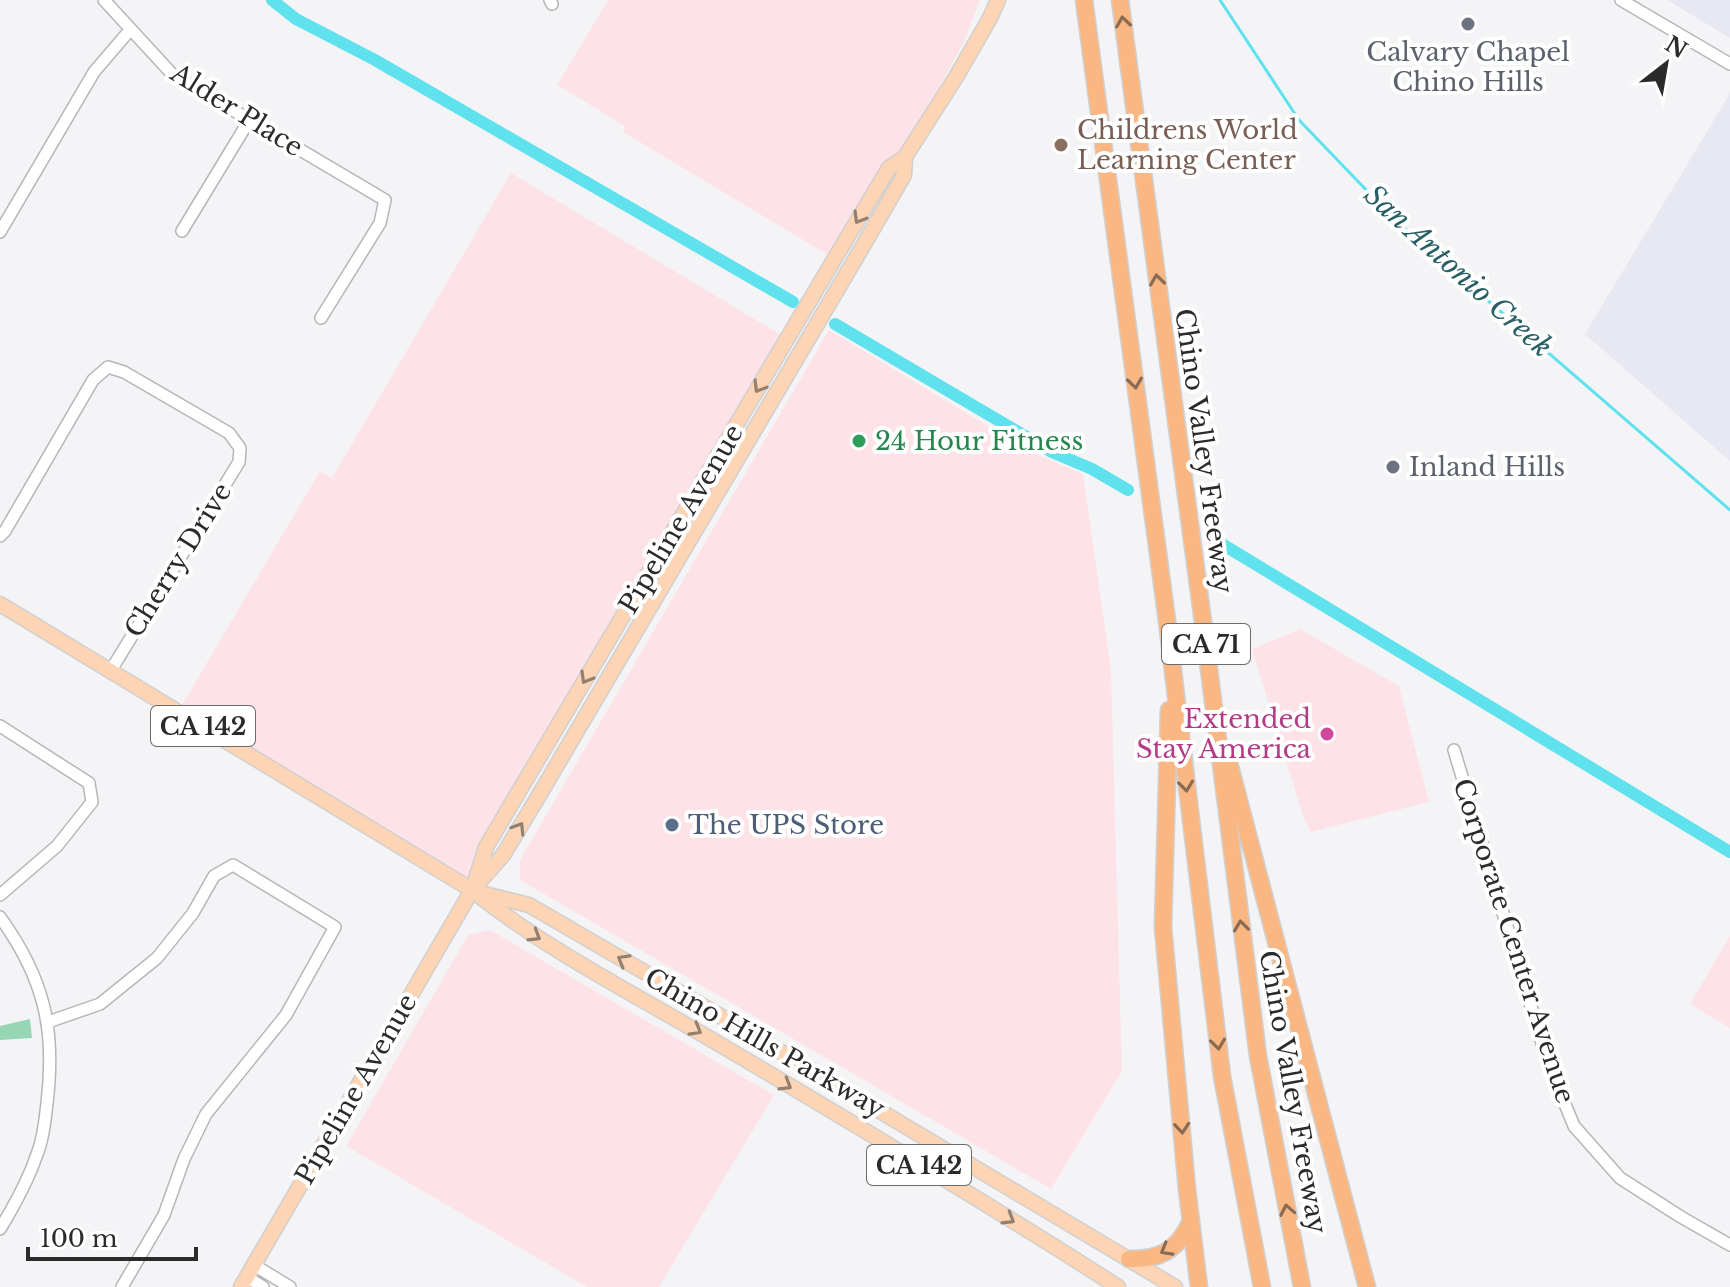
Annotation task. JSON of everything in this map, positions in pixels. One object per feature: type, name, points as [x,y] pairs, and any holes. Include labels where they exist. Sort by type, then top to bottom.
[{"type":"highway","name":"CA 71","points":[[1084,0],[1222,1076],[1262,1286]]},
{"type":"highway","name":"Chino Valley Freeway","points":[[1120,0],[1258,1056],[1302,1287]]},
{"type":"highway","points":[[1170,653],[1163,927],[1199,1287]]},
{"type":"highway","points":[[1212,698],[1367,1287]]},
{"type":"highway","points":[[1129,1259],[1147,1260],[1174,1247],[1185,1236],[1191,1221]]},
{"type":"main road","name":"Pipeline Avenue","points":[[472,890],[486,847],[889,168],[905,157],[978,40],[998,0]]},
{"type":"main road","name":"Pipeline Avenue","points":[[247,1276],[472,890],[503,855],[815,327],[904,175],[905,157]]},
{"type":"main road","name":"Chino Hills Parkway","points":[[0,604],[472,890],[506,918],[591,970],[733,1052],[1118,1287]]},
{"type":"main road","name":"Chino Hills Parkway","points":[[472,890],[529,905],[1175,1287]]},
{"type":"street","name":"Alder Place","points":[[104,0],[172,74],[385,200],[380,223],[321,318]]},
{"type":"street","points":[[1621,0],[1730,64]]},
{"type":"street","points":[[0,232],[94,72],[130,30]]},
{"type":"street","points":[[182,231],[250,119]]},
{"type":"street","name":"Cherry Drive","points":[[0,536],[93,380],[108,367],[124,372],[229,433],[240,448],[239,462],[111,670]]},
{"type":"street","points":[[0,726],[89,783],[92,802],[57,846],[0,895]]},
{"type":"street","name":"Corporate Center Avenue","points":[[1454,750],[1548,1063],[1574,1126],[1620,1178],[1730,1245]]},
{"type":"street","points":[[48,1022],[100,1004],[157,958],[193,913],[214,876],[233,865],[335,927],[286,1015],[206,1114],[184,1159],[164,1215],[122,1287]]},
{"type":"street","points":[[0,917],[17,940],[37,983],[48,1022],[51,1069],[37,1154],[19,1198],[0,1229]]},
{"type":"street","points":[[247,1276],[263,1287]]},
{"type":"street","points":[[247,1276],[290,1287]]},
{"type":"shaded area","points":[[608,0],[980,0],[964,42],[840,262],[623,132],[625,126],[557,85]]},
{"type":"shaded area","points":[[1667,0],[1730,0],[1730,38]]},
{"type":"shaded area","points":[[1730,89],[1730,461],[1585,334]]},
{"type":"shaded area","points":[[511,173],[791,341],[471,883],[182,705],[320,471],[332,478]]},
{"type":"shaded area","points":[[829,330],[1033,453],[1083,474],[1111,670],[1122,1071],[1051,1189],[520,880],[520,860]]},
{"type":"shaded area","points":[[1300,629],[1399,686],[1429,802],[1311,832],[1303,816],[1252,649]]},
{"type":"shaded area","points":[[490,930],[774,1095],[659,1287],[587,1287],[346,1146],[468,935]]},
{"type":"shaded area","points":[[1730,936],[1730,1028],[1690,1004]]},
{"type":"green space","points":[[30,1019],[32,1038],[0,1040],[0,1026]]},
{"type":"waterway","points":[[272,0],[296,19],[375,60],[793,302]]},
{"type":"waterway","name":"San Antonio Creek","points":[[1220,0],[1299,120],[1396,221],[1730,510]]},
{"type":"waterway","points":[[835,324],[1052,452],[1092,469],[1128,490]]},
{"type":"waterway","points":[[1217,541],[1730,852]]},
{"type":"place","name":"Calvary Chapel Chino Hills","points":[[1468,24]]},
{"type":"place","name":"Childrens World Learning Center","points":[[1061,145]]},
{"type":"place","name":"24 Hour Fitness","points":[[859,441]]},
{"type":"place","name":"Inland Hills","points":[[1393,467]]},
{"type":"place","name":"Extended Stay America","points":[[1327,734]]},
{"type":"place","name":"The UPS Store","points":[[672,825]]}]
